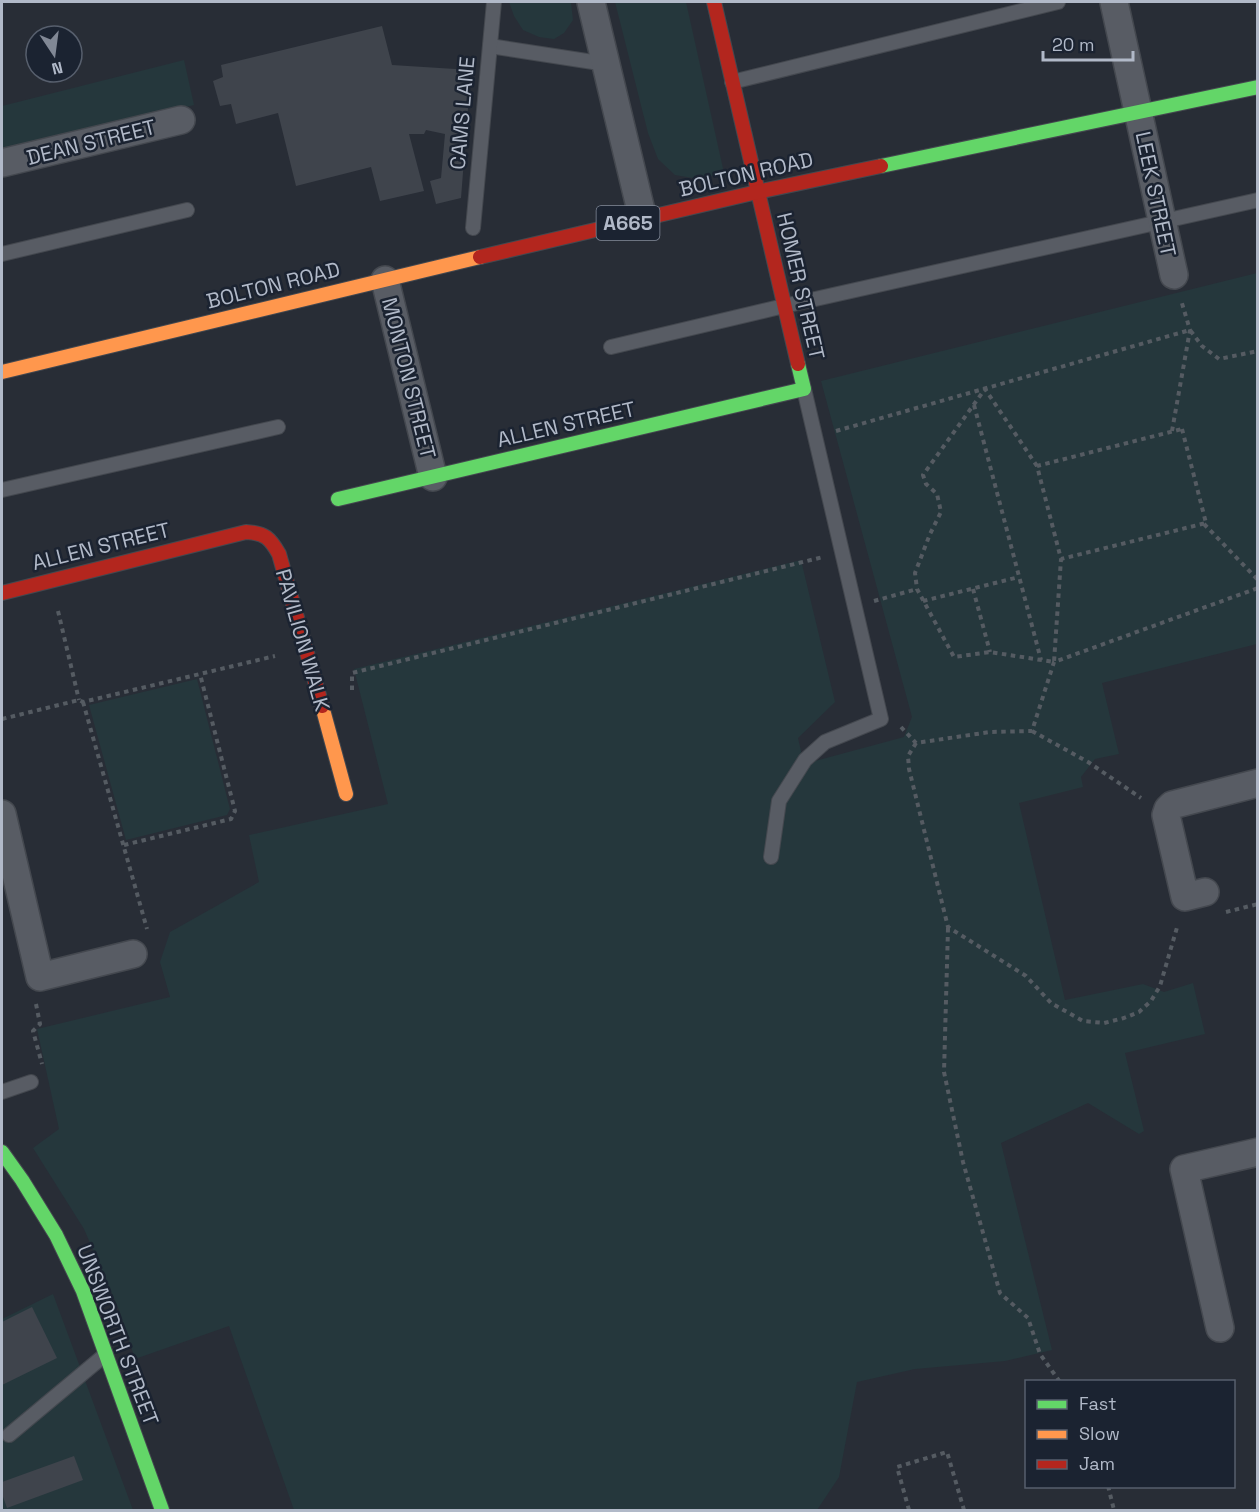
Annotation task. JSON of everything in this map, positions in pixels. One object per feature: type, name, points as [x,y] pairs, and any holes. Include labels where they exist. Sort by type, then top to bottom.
[{"type":"street","points":[[591,2],[643,219]]},
{"type":"street","name":"HOMER STREET","points":[[714,2],[804,389]]},
{"type":"street","name":"LEEK STREET","points":[[1114,2],[1173,275]]},
{"type":"street","name":"BOLTON ROAD","points":[[2,372],[757,192],[1257,87]]},
{"type":"street","name":"DEAN STREET","points":[[2,163],[181,120]]},
{"type":"street","name":"MONTON STREET","points":[[385,280],[433,477]]},
{"type":"street","name":"ALLEN STREET","points":[[338,499],[804,389]]},
{"type":"street","name":"ALLEN STREET","points":[[2,593],[246,532]]},
{"type":"street","name":"PAVILION WALK","points":[[246,532],[260,532],[272,540],[279,554],[305,649],[349,775]]},
{"type":"street","points":[[1195,894],[1166,815],[1167,809],[1172,805],[1257,783]]},
{"type":"street","points":[[2,814],[40,977],[133,954]]},
{"type":"street","name":"UNSWORTH STREET","points":[[2,1152],[56,1235],[83,1291],[162,1510]]},
{"type":"street","points":[[1220,1328],[1184,1169],[1257,1152]]},
{"type":"lane","name":"CAMS LANE","points":[[473,228],[494,2]]},
{"type":"lane","points":[[732,82],[1059,2]]},
{"type":"lane","points":[[490,46],[606,64]]},
{"type":"lane","points":[[611,347],[1257,200]]},
{"type":"lane","points":[[2,254],[187,210]]},
{"type":"lane","points":[[771,857],[779,801],[805,760],[825,742],[881,718],[804,389]]},
{"type":"lane","points":[[2,490],[278,427]]},
{"type":"lane","points":[[2,1092],[31,1082]]},
{"type":"lane","points":[[9,1435],[106,1354]]},
{"type":"path","points":[[1190,330],[1202,346],[1219,359],[1257,351]]},
{"type":"path","points":[[815,437],[1190,330]]},
{"type":"path","points":[[1172,431],[1190,330]]},
{"type":"path","points":[[985,389],[924,475],[927,484],[937,494],[941,512],[915,573],[917,589],[954,657],[990,652],[1054,662],[1257,588]]},
{"type":"path","points":[[985,389],[1037,466],[1061,559],[1054,662],[1032,731]]},
{"type":"path","points":[[974,404],[1041,660]]},
{"type":"path","points":[[1037,466],[1182,429],[1206,523],[1061,559]]},
{"type":"path","points":[[1203,523],[1257,580]]},
{"type":"path","points":[[352,693],[352,673],[842,553]]},
{"type":"path","points":[[923,601],[1019,577]]},
{"type":"path","points":[[51,581],[81,701],[149,937],[133,954]]},
{"type":"path","points":[[854,606],[917,589]]},
{"type":"path","points":[[973,589],[990,652]]},
{"type":"path","points":[[2,718],[305,649]]},
{"type":"path","points":[[124,845],[231,819],[235,811],[200,674]]},
{"type":"path","points":[[881,718],[902,728],[916,743]]},
{"type":"path","points":[[1059,1380],[1040,1354],[1028,1318],[1000,1293],[963,1162],[944,1072],[948,927],[909,769],[908,756],[916,743],[990,732],[1032,731],[1088,762],[1166,815]]},
{"type":"path","points":[[948,927],[1026,976],[1051,1003],[1083,1021],[1104,1023],[1139,1012],[1151,1001],[1160,986],[1195,894]]},
{"type":"path","points":[[31,1082],[42,1065],[33,1031],[40,1024],[34,994],[40,977]]},
{"type":"path","points":[[909,1510],[897,1467],[947,1452],[964,1510]]},
{"type":"path","points":[[1108,1488],[1114,1510]]},
{"type":"shaded area","points":[[509,2],[571,2],[573,20],[564,33],[554,39],[539,37],[523,30]]},
{"type":"shaded area","points":[[615,2],[686,2],[724,173],[698,179],[675,175],[658,159],[648,133]]},
{"type":"shaded area","points":[[184,60],[194,105],[2,153],[2,106]]},
{"type":"shaded area","points":[[1257,273],[1257,644],[1102,683],[1119,754],[1095,759],[1081,777],[1083,787],[1019,803],[1065,1000],[1143,984],[1164,992],[1193,983],[1205,1034],[1125,1053],[1144,1131],[1139,1134],[1088,1103],[1001,1143],[1052,1350],[1005,1361],[915,1369],[857,1382],[839,1477],[817,1510],[294,1510],[229,1326],[135,1359],[119,1310],[84,1229],[33,1148],[59,1129],[37,1029],[170,997],[160,962],[170,932],[259,882],[249,835],[388,804],[354,669],[801,560],[835,702],[798,738],[804,764],[904,737],[912,717],[821,381]]},
{"type":"shaded area","points":[[197,679],[230,809],[227,815],[126,840],[89,705]]},
{"type":"shaded area","points":[[53,1294],[133,1510],[2,1510],[2,1319]]},
{"type":"building","points":[[382,26],[392,65],[471,70],[461,198],[436,204],[430,181],[441,178],[445,134],[426,130],[424,134],[409,134],[424,191],[380,201],[371,167],[296,186],[278,113],[236,124],[231,104],[220,106],[213,81],[223,77],[221,65]]},
{"type":"building","points":[[32,1307],[57,1358],[2,1385],[2,1322]]},
{"type":"building","points":[[74,1456],[83,1480],[7,1508],[2,1494],[2,1482]]},
{"type":"traffic: fast","points":[[881,166],[1258,87]]},
{"type":"traffic: fast","points":[[338,499],[804,389],[798,364]]},
{"type":"traffic: fast","points":[[2,1152],[56,1235],[83,1291],[162,1510]]},
{"type":"traffic: slow","points":[[2,372],[480,257]]},
{"type":"traffic: slow","points":[[322,706],[346,794]]},
{"type":"traffic: jam","points":[[714,2],[798,364]]},
{"type":"traffic: jam","points":[[480,257],[757,192],[881,166]]},
{"type":"traffic: jam","points":[[2,593],[246,532],[262,535],[270,540],[279,554],[322,706]]}]
